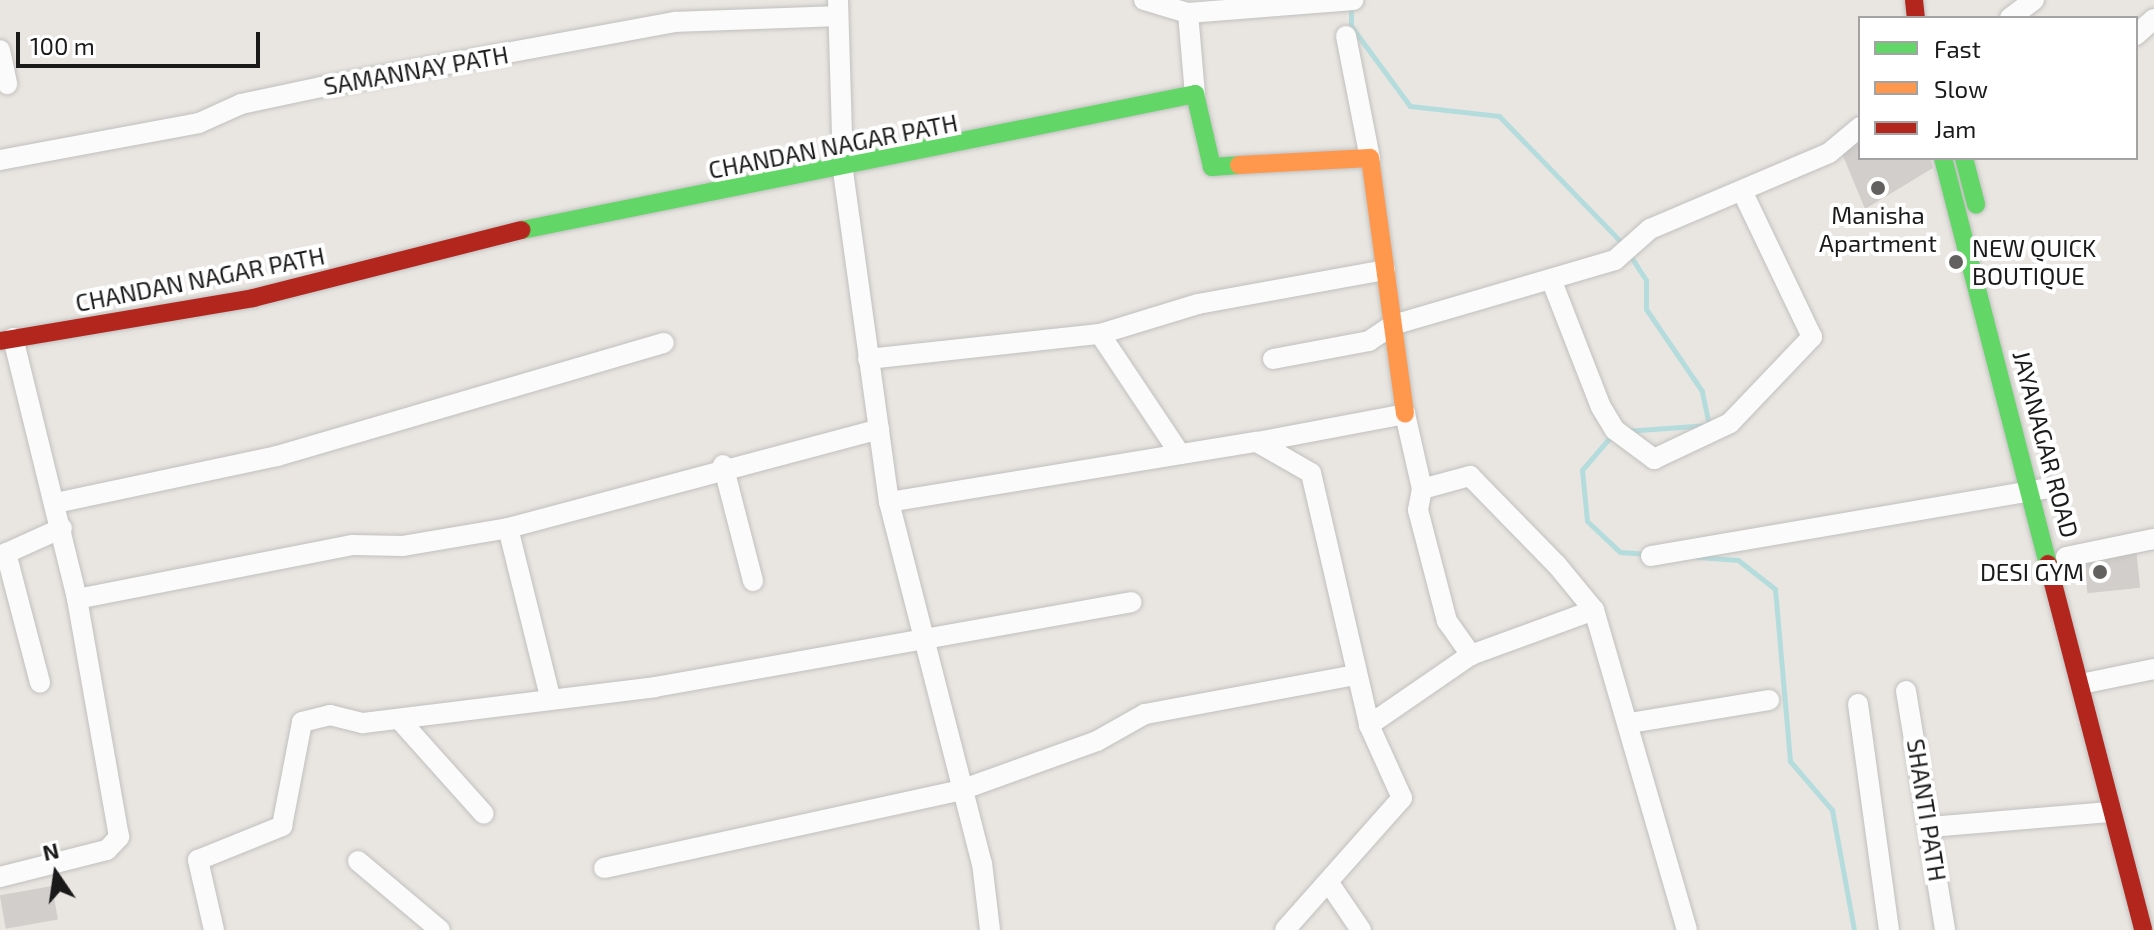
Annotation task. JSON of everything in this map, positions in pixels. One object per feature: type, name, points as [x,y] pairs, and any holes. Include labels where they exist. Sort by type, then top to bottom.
[{"type":"street","points":[[1144,0],[1201,9],[1353,0]]},
{"type":"street","points":[[2013,16],[2034,0]]},
{"type":"street","points":[[838,8],[843,171],[889,502],[961,790],[990,930]]},
{"type":"street","name":"SAMANNAY PATH","points":[[0,160],[199,123],[241,104],[321,87],[675,22],[838,8]]},
{"type":"street","points":[[1201,9],[1195,94],[1212,167],[1370,158]]},
{"type":"street","points":[[2138,33],[2154,19]]},
{"type":"street","points":[[1346,36],[1370,158],[1405,414],[1422,489],[1418,510],[1447,621],[1471,655]]},
{"type":"street","points":[[0,50],[7,84]]},
{"type":"street","name":"CHANDAN NAGAR PATH","points":[[6,340],[253,298],[535,227],[843,171],[1195,94]]},
{"type":"street","points":[[1273,359],[1369,341],[1393,325],[1619,257],[1650,229],[1829,153],[1858,129]]},
{"type":"street","name":"JAYANAGAR ROAD","points":[[1944,160],[2042,490],[2066,557],[2111,812],[2143,930]]},
{"type":"street","name":"JAYANAGAR ROAD","points":[[1964,160],[2089,682],[2154,903]]},
{"type":"street","points":[[1551,279],[1622,435],[1654,459],[1730,423],[1812,337],[1742,191]]},
{"type":"street","points":[[868,359],[1100,334],[1198,304],[1385,270]]},
{"type":"street","points":[[1100,334],[1180,454]]},
{"type":"street","points":[[0,877],[107,850],[119,837],[62,528],[6,340]]},
{"type":"street","points":[[56,503],[277,456],[664,343]]},
{"type":"street","points":[[889,502],[1257,442],[1405,414]]},
{"type":"street","points":[[77,599],[353,545],[403,546],[508,528],[723,465],[879,429]]},
{"type":"street","points":[[1257,442],[1311,473],[1369,725],[1402,798],[1285,930]]},
{"type":"street","points":[[723,465],[753,581]]},
{"type":"street","points":[[1422,489],[1470,476],[1594,610],[1630,723],[1687,930]]},
{"type":"street","points":[[1651,556],[2042,490]]},
{"type":"street","points":[[40,683],[3,554],[62,528]]},
{"type":"street","points":[[508,528],[550,697]]},
{"type":"street","points":[[2066,557],[2154,539]]},
{"type":"street","points":[[214,930],[198,860],[282,826],[302,722],[330,715],[363,723],[399,719],[923,642],[1131,602]]},
{"type":"street","points":[[1369,725],[1471,655],[1594,610]]},
{"type":"street","points":[[2089,682],[2154,669]]},
{"type":"street","points":[[604,868],[961,790],[1097,741],[1145,714],[1356,675]]},
{"type":"street","name":"SHANTI PATH","points":[[1906,691],[1931,827],[1945,930]]},
{"type":"street","points":[[1630,723],[1769,700]]},
{"type":"street","points":[[1858,704],[1889,930]]},
{"type":"street","points":[[399,719],[484,814]]},
{"type":"street","points":[[1931,827],[2111,812]]},
{"type":"street","points":[[358,861],[440,930]]},
{"type":"street","points":[[1329,883],[1361,930]]},
{"type":"building","name":"Manisha Apartment","points":[[1858,138],[1858,160],[1931,160],[1933,168],[1865,209],[1841,151]]},
{"type":"building","points":[[2136,548],[2140,588],[2087,593],[2083,554]]},
{"type":"building","points":[[52,886],[58,919],[6,929],[0,895]]},
{"type":"waterway","points":[[1351,4],[1351,26],[1410,106],[1499,116],[1625,246]]},
{"type":"waterway","points":[[1625,431],[1709,425],[1702,391],[1646,309],[1646,280],[1630,255]]},
{"type":"waterway","points":[[1612,435],[1582,470],[1587,521],[1620,552],[1648,554]]},
{"type":"waterway","points":[[1698,557],[1738,560],[1775,589],[1790,761],[1832,810],[1854,930]]},
{"type":"traffic: fast","points":[[522,230],[1195,94],[1212,167],[1239,165]]},
{"type":"traffic: fast","points":[[1944,160],[2048,564]]},
{"type":"traffic: fast","points":[[1965,160],[1976,204]]},
{"type":"traffic: slow","points":[[1239,165],[1370,158],[1405,414]]},
{"type":"traffic: jam","points":[[1914,0],[1916,16]]},
{"type":"traffic: jam","points":[[0,341],[253,298],[522,230]]},
{"type":"traffic: jam","points":[[2048,564],[2143,930]]},
{"type":"place","name":"Manisha Apartment","points":[[1878,188]]},
{"type":"place","name":"NEW QUICK BOUTIQUE","points":[[1956,262]]},
{"type":"place","name":"DESI GYM","points":[[2100,572]]}]
